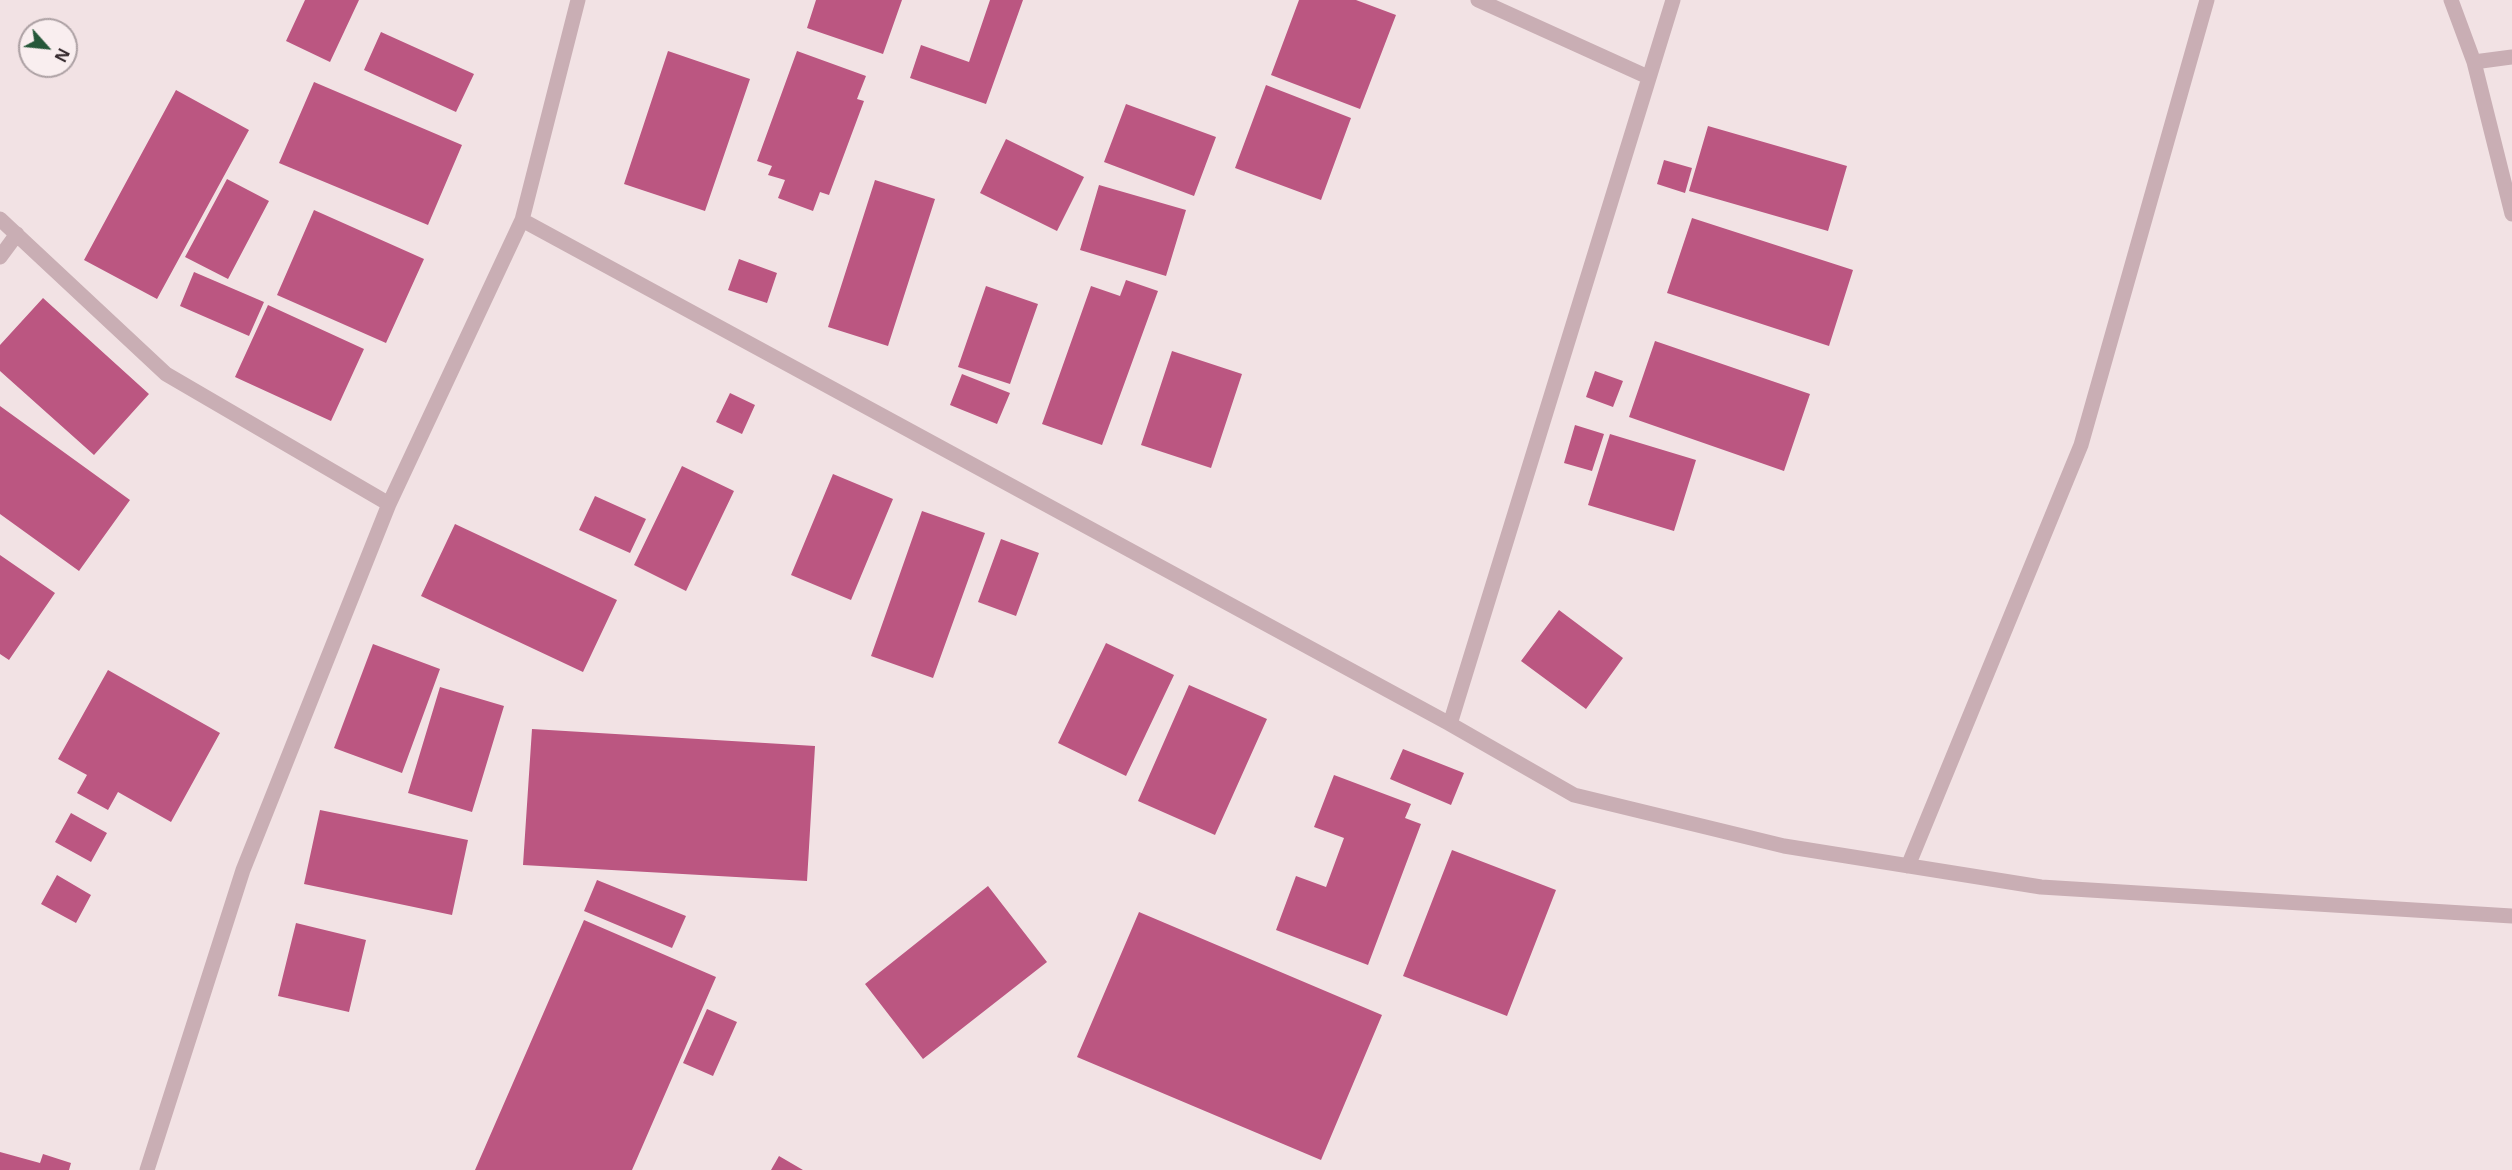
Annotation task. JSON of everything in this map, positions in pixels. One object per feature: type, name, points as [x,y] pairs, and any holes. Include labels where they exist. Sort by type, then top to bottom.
[{"type":"street","points":[[147,1170],[243,870],[389,504],[522,220],[578,0]]},
{"type":"street","points":[[1478,0],[1648,77]]},
{"type":"street","points":[[1450,724],[1673,0]]},
{"type":"street","points":[[1908,866],[2081,445],[2207,0]]},
{"type":"street","points":[[2451,0],[2474,62],[2512,214]]},
{"type":"street","points":[[2474,62],[2512,57]]},
{"type":"street","points":[[0,219],[166,374],[389,504]]},
{"type":"street","points":[[522,220],[1450,724],[1574,795],[1784,846],[2041,887],[2512,916]]},
{"type":"street","points":[[0,257],[17,234]]},
{"type":"building","points":[[305,0],[359,0],[330,62],[286,41]]},
{"type":"building","points":[[816,0],[902,0],[883,54],[807,28]]},
{"type":"building","points":[[990,0],[1023,0],[986,104],[910,78],[921,45],[969,62]]},
{"type":"building","points":[[1299,0],[1356,0],[1396,15],[1360,109],[1271,75]]},
{"type":"building","points":[[381,32],[474,74],[456,112],[364,70]]},
{"type":"building","points":[[668,51],[750,79],[705,211],[624,184]]},
{"type":"building","points":[[797,51],[866,76],[857,99],[864,101],[829,195],[820,192],[813,211],[778,198],[785,180],[768,175],[772,166],[757,161]]},
{"type":"building","points":[[314,82],[462,145],[428,225],[279,163]]},
{"type":"building","points":[[1266,85],[1351,118],[1321,200],[1235,168]]},
{"type":"building","points":[[176,90],[249,130],[157,299],[84,260]]},
{"type":"building","points":[[1126,104],[1216,137],[1194,196],[1104,162]]},
{"type":"building","points":[[1708,126],[1847,166],[1828,231],[1689,191]]},
{"type":"building","points":[[1006,139],[1084,177],[1057,231],[980,193]]},
{"type":"building","points":[[1664,160],[1692,168],[1685,193],[1657,184]]},
{"type":"building","points":[[227,179],[269,201],[228,279],[185,257]]},
{"type":"building","points":[[875,180],[935,199],[888,346],[828,327]]},
{"type":"building","points":[[1099,185],[1186,210],[1166,276],[1080,250]]},
{"type":"building","points":[[314,210],[424,259],[386,343],[277,295]]},
{"type":"building","points":[[1692,218],[1853,270],[1829,346],[1667,293]]},
{"type":"building","points":[[739,259],[777,273],[767,303],[728,290]]},
{"type":"building","points":[[194,272],[264,302],[249,336],[180,306]]},
{"type":"building","points":[[1126,280],[1158,291],[1102,445],[1042,424],[1091,286],[1120,296]]},
{"type":"building","points":[[986,286],[1038,304],[1010,384],[958,367]]},
{"type":"building","points":[[43,298],[149,394],[94,455],[0,371],[0,345]]},
{"type":"building","points":[[268,305],[364,349],[331,421],[235,377]]},
{"type":"building","points":[[1655,341],[1810,394],[1784,471],[1629,417]]},
{"type":"building","points":[[1172,351],[1242,374],[1211,468],[1141,445]]},
{"type":"building","points":[[1595,371],[1623,381],[1613,407],[1586,397]]},
{"type":"building","points":[[962,374],[1010,393],[997,424],[950,405]]},
{"type":"building","points":[[730,393],[755,405],[742,434],[716,422]]},
{"type":"building","points":[[0,406],[130,500],[79,571],[0,514]]},
{"type":"building","points":[[1575,425],[1604,434],[1592,471],[1564,463]]},
{"type":"building","points":[[1610,434],[1696,460],[1674,531],[1588,505]]},
{"type":"building","points":[[682,466],[734,491],[686,591],[634,565]]},
{"type":"building","points":[[833,474],[893,499],[851,600],[791,575]]},
{"type":"building","points":[[595,496],[646,519],[630,553],[579,530]]},
{"type":"building","points":[[922,511],[985,533],[933,678],[871,656]]},
{"type":"building","points":[[455,524],[617,600],[583,672],[421,596]]},
{"type":"building","points":[[1001,539],[1039,553],[1016,616],[978,602]]},
{"type":"building","points":[[0,555],[55,593],[9,660],[0,654]]},
{"type":"building","points":[[1559,610],[1623,658],[1586,709],[1521,661]]},
{"type":"building","points":[[1106,643],[1174,675],[1126,776],[1058,743]]},
{"type":"building","points":[[373,644],[440,669],[402,773],[334,748]]},
{"type":"building","points":[[108,670],[220,733],[171,822],[118,792],[108,810],[77,793],[87,775],[58,759]]},
{"type":"building","points":[[1189,685],[1267,719],[1215,835],[1138,801]]},
{"type":"building","points":[[440,687],[504,706],[472,812],[408,793]]},
{"type":"building","points":[[532,729],[815,746],[807,881],[523,865]]},
{"type":"building","points":[[1403,749],[1464,773],[1451,805],[1390,779]]},
{"type":"building","points":[[1334,775],[1411,804],[1405,818],[1421,824],[1368,965],[1276,930],[1296,876],[1326,887],[1344,838],[1314,827]]},
{"type":"building","points":[[320,810],[468,840],[452,915],[304,884]]},
{"type":"building","points":[[71,813],[107,833],[91,862],[55,842]]},
{"type":"building","points":[[1452,850],[1556,890],[1507,1016],[1403,976]]},
{"type":"building","points":[[57,875],[91,895],[76,923],[41,904]]},
{"type":"building","points":[[597,880],[686,916],[672,948],[584,911]]},
{"type":"building","points":[[988,886],[1047,962],[923,1059],[865,984]]},
{"type":"building","points":[[1139,912],[1382,1015],[1321,1160],[1077,1057]]},
{"type":"building","points":[[584,920],[716,977],[632,1170],[475,1170]]},
{"type":"building","points":[[296,923],[366,940],[349,1012],[278,996]]},
{"type":"building","points":[[707,1009],[737,1022],[713,1076],[683,1063]]},
{"type":"building","points":[[0,1152],[40,1163],[43,1154],[71,1163],[69,1170],[0,1170]]},
{"type":"building","points":[[779,1156],[803,1170],[771,1170]]}]
